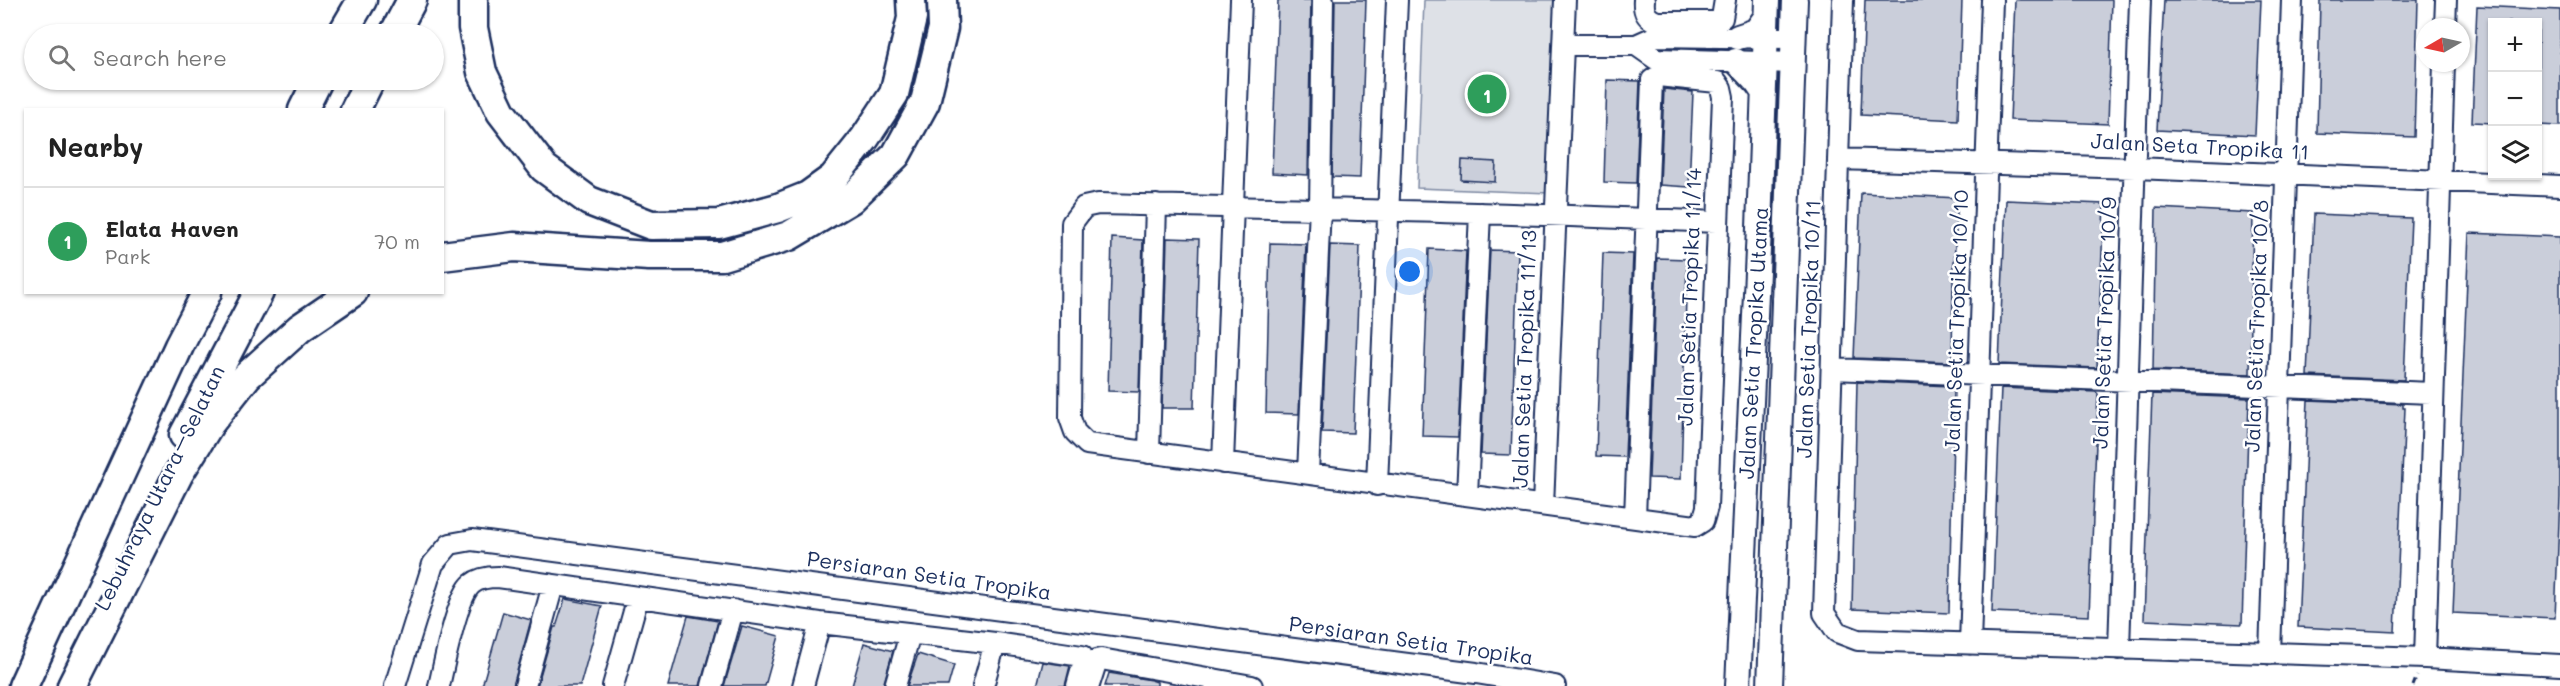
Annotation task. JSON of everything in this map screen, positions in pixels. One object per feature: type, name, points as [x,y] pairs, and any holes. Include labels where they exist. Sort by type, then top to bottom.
[{"type":"highway","points":[[346,24],[355,0]]},
{"type":"highway","points":[[348,24],[362,0]]},
{"type":"highway","points":[[399,24],[412,0]]},
{"type":"highway","points":[[473,0],[473,28],[482,72],[501,112],[544,168],[589,201],[651,225],[719,224],[778,208],[808,196],[833,178],[865,138],[894,94],[912,18],[911,0]]},
{"type":"highway","points":[[444,256],[514,247],[649,256],[722,256],[789,236],[851,199],[896,155],[925,102],[943,27],[942,0]]},
{"type":"highway","points":[[304,108],[313,90]]},
{"type":"highway","points":[[356,108],[365,90]]},
{"type":"highway","name":"Lebuhraya Utara–Selatan","points":[[24,686],[179,346],[206,294]]},
{"type":"highway","name":"Lebuhraya Utara–Selatan","points":[[64,686],[147,506],[258,294]]},
{"type":"highway","points":[[72,686],[179,473],[210,423],[254,369],[300,328],[350,294]]},
{"type":"main road","name":"Jalan Setia Tropika Utama","points":[[1770,686],[1795,0]]},
{"type":"main road","name":"Jalan Setia Tropika Utama","points":[[1738,686],[1766,18]]},
{"type":"main road","points":[[1738,37],[1756,31],[1766,18]]},
{"type":"main road","points":[[1736,61],[1757,82],[1764,93]]},
{"type":"street","points":[[1223,464],[1235,205],[1241,0]]},
{"type":"street","points":[[1308,473],[1320,207],[1323,0]]},
{"type":"street","points":[[1377,485],[1390,211],[1396,0]]},
{"type":"street","name":"Jalan Setia Tropika 11/13","points":[[1543,506],[1565,0]]},
{"type":"street","name":"Jalan Setia Tropika 10/11","points":[[1843,0],[1824,613],[1838,632],[1858,640],[1970,644]]},
{"type":"street","name":"Jalan Setia Tropika 10/10","points":[[1970,644],[1992,0]]},
{"type":"street","name":"Jalan Setia Tropika 10/9","points":[[2119,649],[2140,0]]},
{"type":"street","name":"Jalan Setia Tropika 10/8","points":[[2270,654],[2292,0]]},
{"type":"street","points":[[2445,18],[2446,0]]},
{"type":"street","points":[[1646,9],[1657,22],[1704,22],[1716,21],[1724,9]]},
{"type":"street","points":[[1766,18],[1794,38]]},
{"type":"street","points":[[1563,45],[1636,45],[1656,36],[1738,37]]},
{"type":"street","points":[[1692,36],[1692,60]]},
{"type":"street","points":[[1636,45],[1656,59],[1793,63]]},
{"type":"street","points":[[2425,658],[2444,72]]},
{"type":"street","name":"Jalan Setia Tropika 11/14","points":[[1635,518],[1695,526],[1702,520],[1707,507],[1721,88],[1717,82],[1654,76],[1652,80],[1648,218]]},
{"type":"street","name":"Jalan Seta Tropika 11","points":[[1838,159],[2135,168],[2560,186]]},
{"type":"street","points":[[1648,218],[1635,518],[1377,485],[1308,473],[1223,464],[1088,444],[1076,432],[1070,418],[1072,223],[1084,207],[1098,204],[1320,207],[1648,218],[1716,222]]},
{"type":"street","points":[[1149,453],[1156,205]]},
{"type":"street","points":[[1467,495],[1480,213]]},
{"type":"street","points":[[1832,369],[2432,393]]},
{"type":"street","name":"Persiaran Setia Tropika","points":[[395,686],[433,564],[450,544],[472,540],[1555,686]]},
{"type":"street","points":[[439,686],[463,595],[474,582],[498,576],[820,623],[995,643],[1082,656],[1084,661],[1077,686]]},
{"type":"street","points":[[525,686],[553,585]]},
{"type":"street","points":[[613,686],[638,597]]},
{"type":"street","points":[[712,686],[733,610]]},
{"type":"street","points":[[803,686],[820,623]]},
{"type":"street","points":[[895,686],[910,634]]},
{"type":"street","points":[[983,686],[995,643]]},
{"type":"street","points":[[1970,644],[2425,658],[2560,665]]},
{"type":"street","points":[[1089,686],[1097,660],[1180,680],[1252,686]]},
{"type":"shaded area","points":[[1424,0],[1556,0],[1549,193],[1417,188]]},
{"type":"building","points":[[1278,0],[1311,0],[1308,175],[1272,173]]},
{"type":"building","points":[[1335,0],[1366,0],[1360,178],[1332,177]]},
{"type":"building","points":[[1865,0],[1962,0],[1958,120],[1861,115]]},
{"type":"building","points":[[2015,0],[2112,0],[2108,124],[2010,120]]},
{"type":"building","points":[[2164,0],[2261,0],[2255,135],[2157,130]]},
{"type":"building","points":[[2320,0],[2418,0],[2414,137],[2317,133]]},
{"type":"building","points":[[2477,6],[2560,10],[2560,126],[2542,125],[2542,18],[2488,18],[2488,123],[2472,122]]},
{"type":"building","points":[[1607,80],[1640,81],[1636,183],[1604,182]]},
{"type":"building","points":[[1664,89],[1693,92],[1689,187],[1660,185]]},
{"type":"building","points":[[1462,160],[1496,162],[1495,182],[1461,180]]},
{"type":"building","points":[[1861,193],[1958,198],[1953,279],[1952,362],[1854,358]]},
{"type":"building","points":[[2006,200],[2104,204],[2097,368],[1999,364]]},
{"type":"building","points":[[2156,208],[2253,213],[2250,374],[2153,370]]},
{"type":"building","points":[[2314,214],[2411,218],[2404,380],[2307,376]]},
{"type":"building","points":[[2469,233],[2560,237],[2560,497],[2555,618],[2453,613]]},
{"type":"building","points":[[1112,238],[1143,240],[1139,392],[1108,391]]},
{"type":"building","points":[[1167,238],[1199,239],[1194,408],[1162,408]]},
{"type":"building","points":[[1270,243],[1306,244],[1299,414],[1266,413]]},
{"type":"building","points":[[1330,245],[1360,246],[1353,433],[1322,432]]},
{"type":"building","points":[[1429,249],[1466,251],[1458,437],[1422,436]]},
{"type":"building","points":[[1490,250],[1518,251],[1511,455],[1481,454]]},
{"type":"building","points":[[1603,253],[1633,254],[1625,457],[1596,456]]},
{"type":"building","points":[[1657,258],[1687,259],[1681,479],[1649,478]]},
{"type":"building","points":[[1857,382],[1951,386],[1951,389],[1954,389],[1949,613],[1852,609]]},
{"type":"building","points":[[2001,388],[2096,392],[2098,394],[2089,616],[1992,612]]},
{"type":"building","points":[[2152,394],[2249,398],[2242,624],[2144,620]]},
{"type":"building","points":[[2308,400],[2403,404],[2405,408],[2395,632],[2298,627]]},
{"type":"building","points":[[565,599],[602,606],[580,686],[537,686],[554,627],[556,627]]},
{"type":"building","points":[[503,612],[531,620],[513,686],[482,686]]},
{"type":"building","points":[[688,616],[718,621],[700,686],[668,686]]},
{"type":"building","points":[[742,626],[779,636],[765,686],[724,686]]},
{"type":"building","points":[[864,643],[893,651],[883,686],[852,686]]},
{"type":"building","points":[[918,654],[954,665],[948,686],[907,686]]},
{"type":"building","points":[[1043,662],[1070,666],[1065,686],[1037,686]]},
{"type":"building","points":[[1109,673],[1151,680],[1157,682],[1157,686],[1105,686]]},
{"type":"place","name":"Elata Haven","points":[[1487,94]]}]
